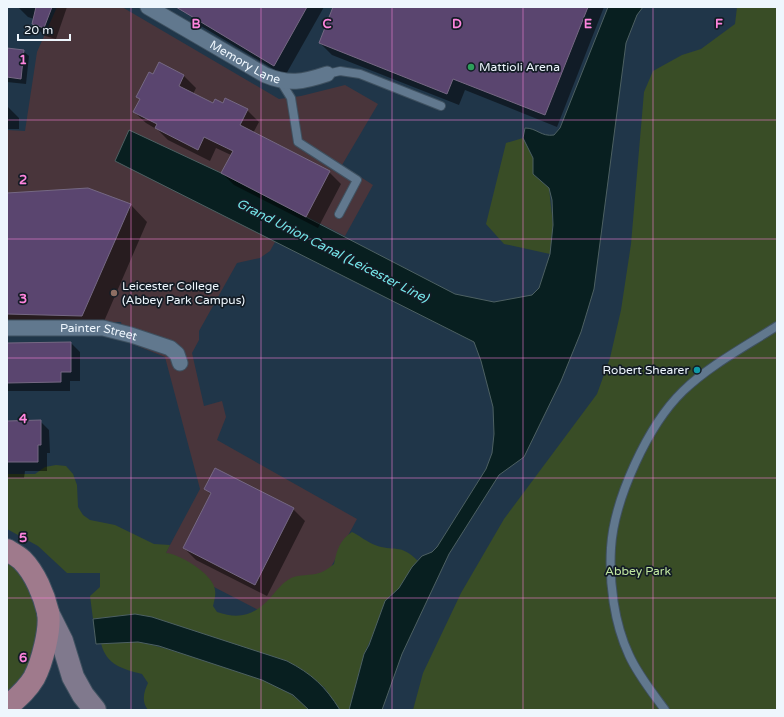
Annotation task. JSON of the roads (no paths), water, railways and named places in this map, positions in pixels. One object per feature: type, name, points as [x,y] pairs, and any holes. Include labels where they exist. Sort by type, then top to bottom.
[{"type":"main road","points":[[7,550],[22,559],[32,573],[48,613],[62,641],[73,676],[83,696],[95,710]]},
{"type":"main road","points":[[7,707],[23,693],[33,679],[40,663],[46,643],[48,613]]},
{"type":"street","name":"Memory Lane","points":[[148,7],[265,76],[281,82],[310,80],[327,74]]},
{"type":"street","name":"Painter Street","points":[[7,328],[103,328],[131,335],[170,348],[177,354],[180,363]]},
{"type":"lane","points":[[327,74],[340,71],[360,74],[441,106]]},
{"type":"lane","points":[[281,82],[291,98],[298,142],[357,180],[339,214]]},
{"type":"lane","points":[[665,710],[645,683],[629,654],[619,625],[614,600],[611,548],[616,519],[632,469],[656,425],[683,392],[717,365],[777,326]]},
{"type":"water","name":"Grand Union Canal (Leicester Line)","points":[[608,7],[643,7],[637,15],[626,43],[594,289],[581,332],[561,381],[524,457],[499,475],[449,554],[402,654],[382,710],[349,710],[364,654],[369,645],[385,601],[399,588],[412,567],[422,556],[432,552],[437,547],[486,469],[492,453],[494,434],[493,407],[481,361],[474,342],[115,161],[129,130],[221,173],[455,294],[494,302],[532,295],[539,288],[550,254],[553,225],[552,200],[549,188],[533,174],[533,158],[523,138],[525,128],[533,129],[546,135],[554,135],[560,128]]},
{"type":"water","points":[[135,614],[152,617],[287,661],[317,681],[329,694],[340,710],[309,710],[293,695],[262,680],[159,646],[138,642],[96,644],[93,619]]},
{"type":"place","name":"Mattioli Arena","points":[[471,67]]},
{"type":"place","name":"Leicester College (Abbey Park Campus)","points":[[114,293]]},
{"type":"place","name":"Robert Shearer","points":[[697,370]]},
{"type":"park label","name":"Abbey Park","points":[[638,571]]}]
